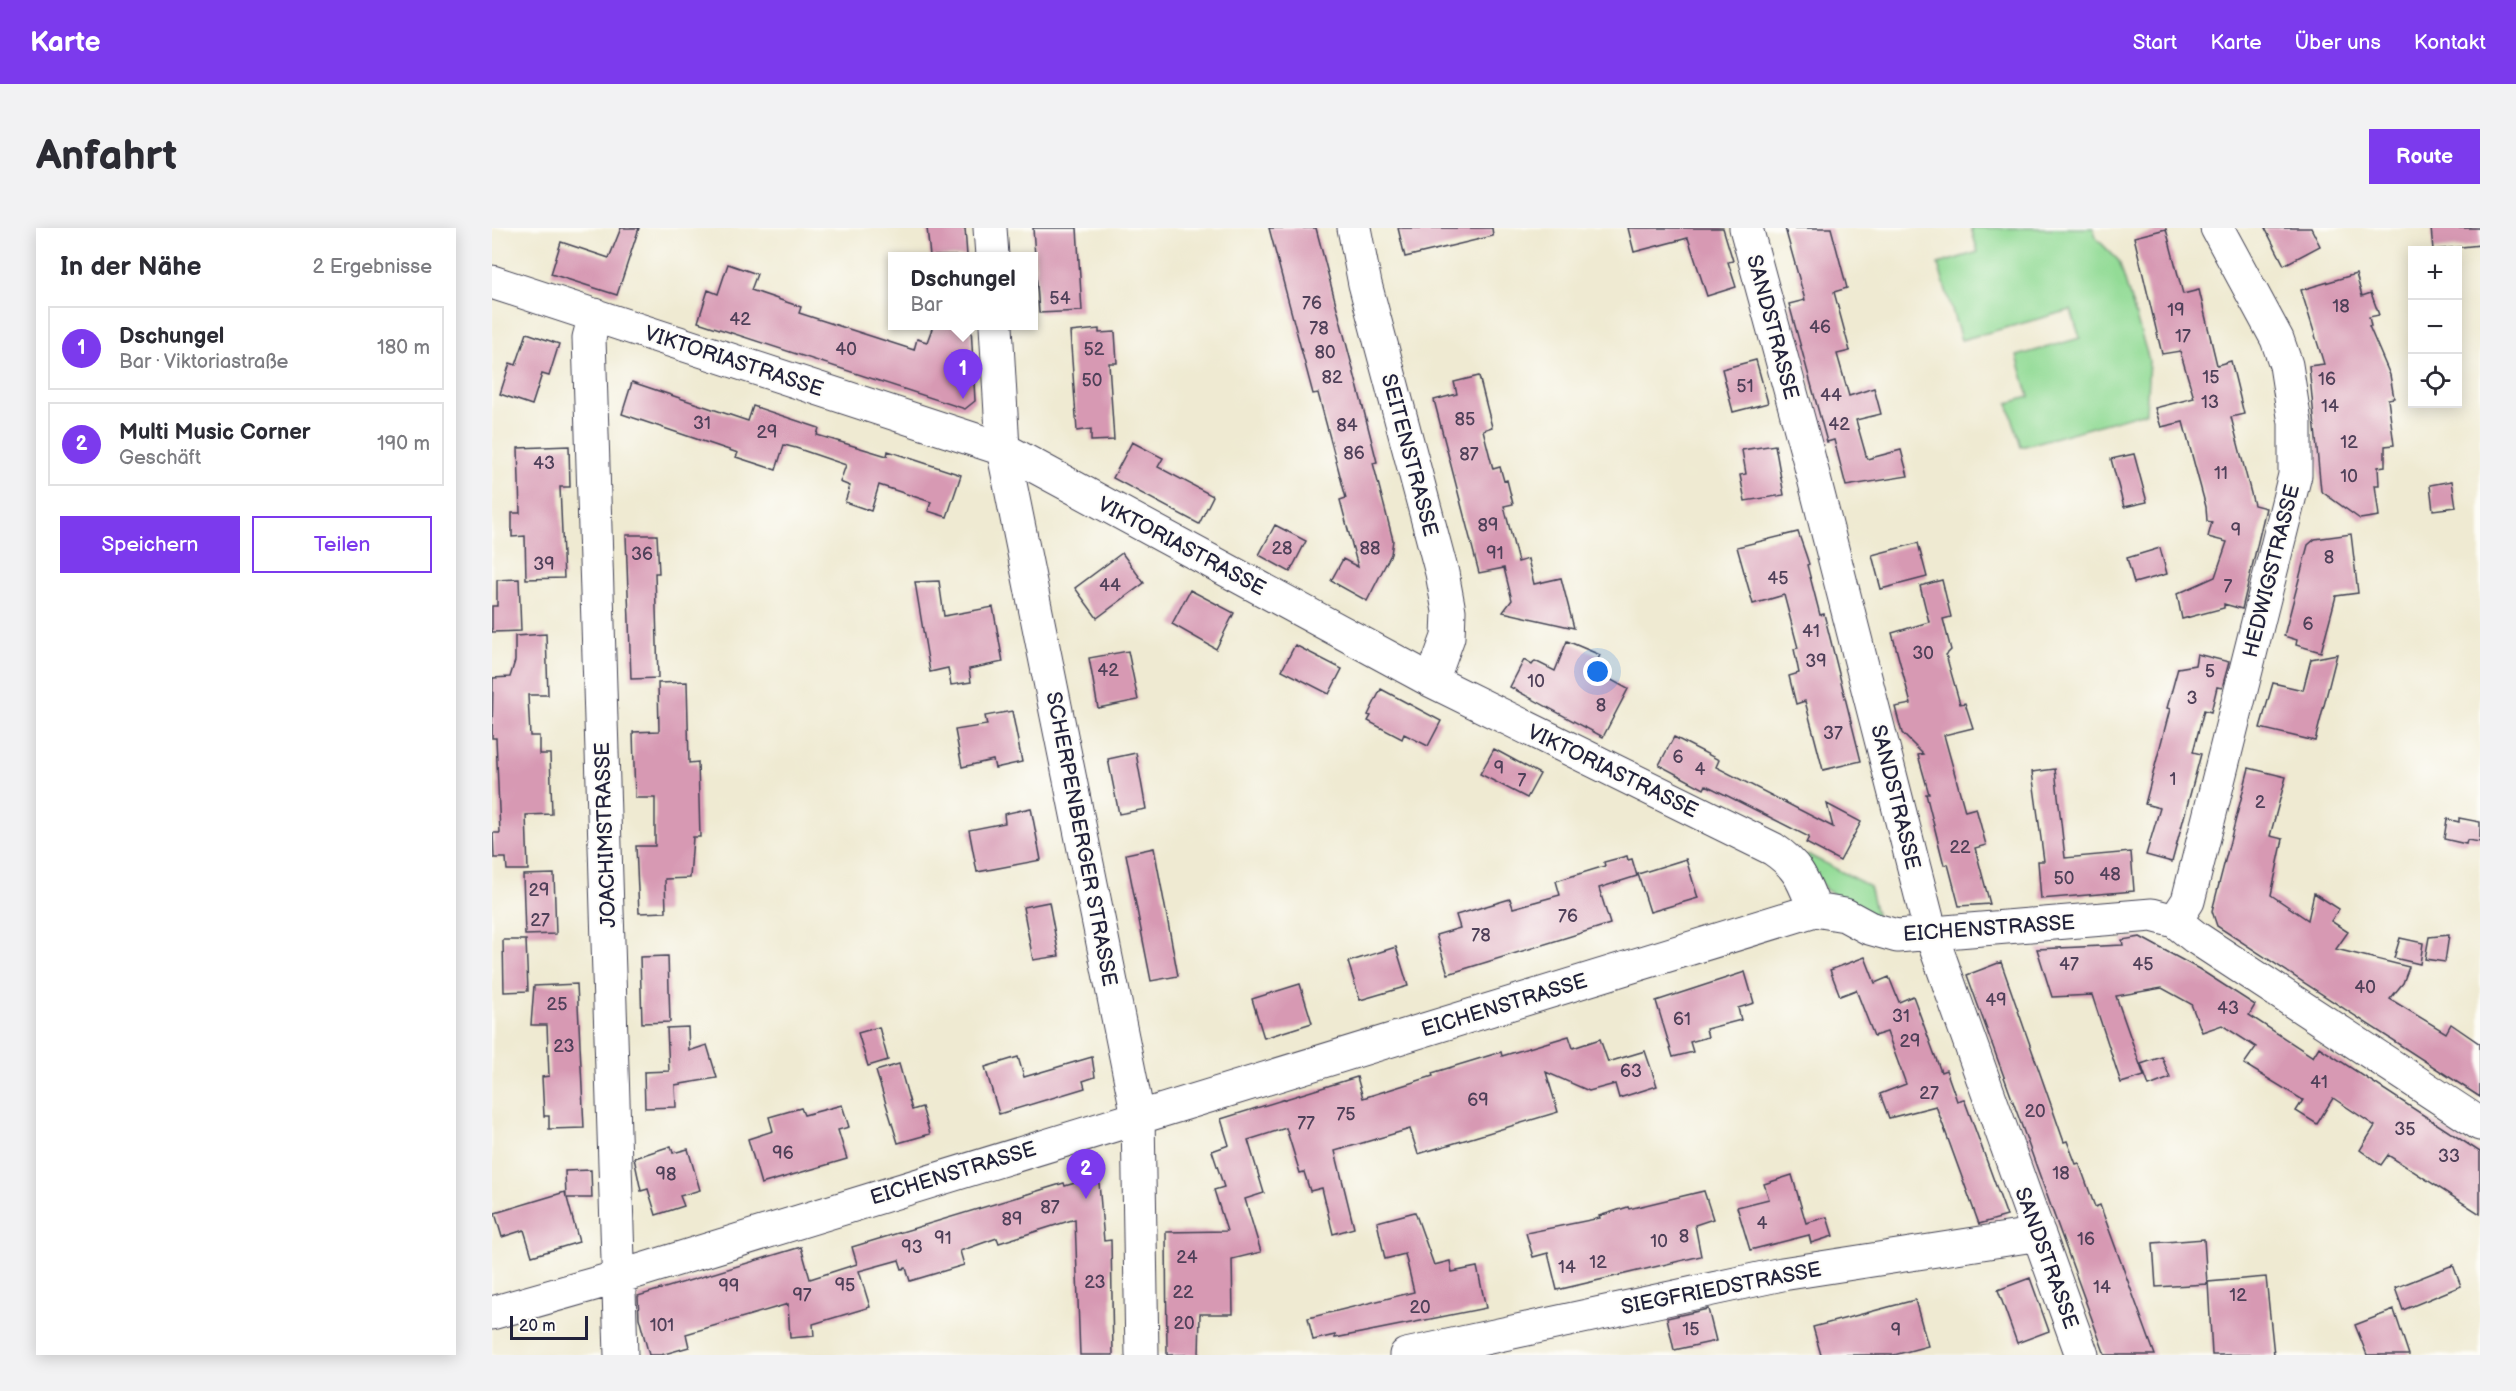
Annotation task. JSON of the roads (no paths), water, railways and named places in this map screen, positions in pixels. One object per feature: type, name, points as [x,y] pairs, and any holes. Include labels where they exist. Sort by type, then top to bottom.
[{"type":"street","points":[[990,228],[992,252]]},
{"type":"street","name":"SEITENSTRASSE","points":[[1354,228],[1365,284],[1442,573],[1449,611],[1448,637],[1432,681]]},
{"type":"street","name":"SANDSTRASSE","points":[[1746,228],[1809,459],[1931,934],[2082,1355]]},
{"type":"street","name":"HEDWIGSTRASSE","points":[[2175,921],[2188,901],[2295,475],[2295,423],[2286,365],[2277,339],[2217,228]]},
{"type":"street","name":"VIKTORIASTRASSE","points":[[492,282],[1003,449],[1432,681],[1773,849],[1790,861],[1802,877],[1815,910]]},
{"type":"street","name":"JOACHIMSTRASSE","points":[[595,315],[590,338],[621,1355]]},
{"type":"street","name":"SCHERPENBERGER STRASSE","points":[[996,330],[1003,449],[1138,1116],[1142,1355]]},
{"type":"street","name":"EICHENSTRASSE","points":[[492,1313],[619,1277],[1815,910],[1845,915],[1869,928],[1897,936],[2152,915],[2175,921],[2195,937],[2480,1124]]},
{"type":"street","name":"SIEGFRIEDSTRASSE","points":[[1406,1355],[1782,1274],[2038,1234]]},
{"type":"place","name":"Dschungel","points":[[963,399]]},
{"type":"place","name":"Multi Music Corner","points":[[1086,1199]]}]
